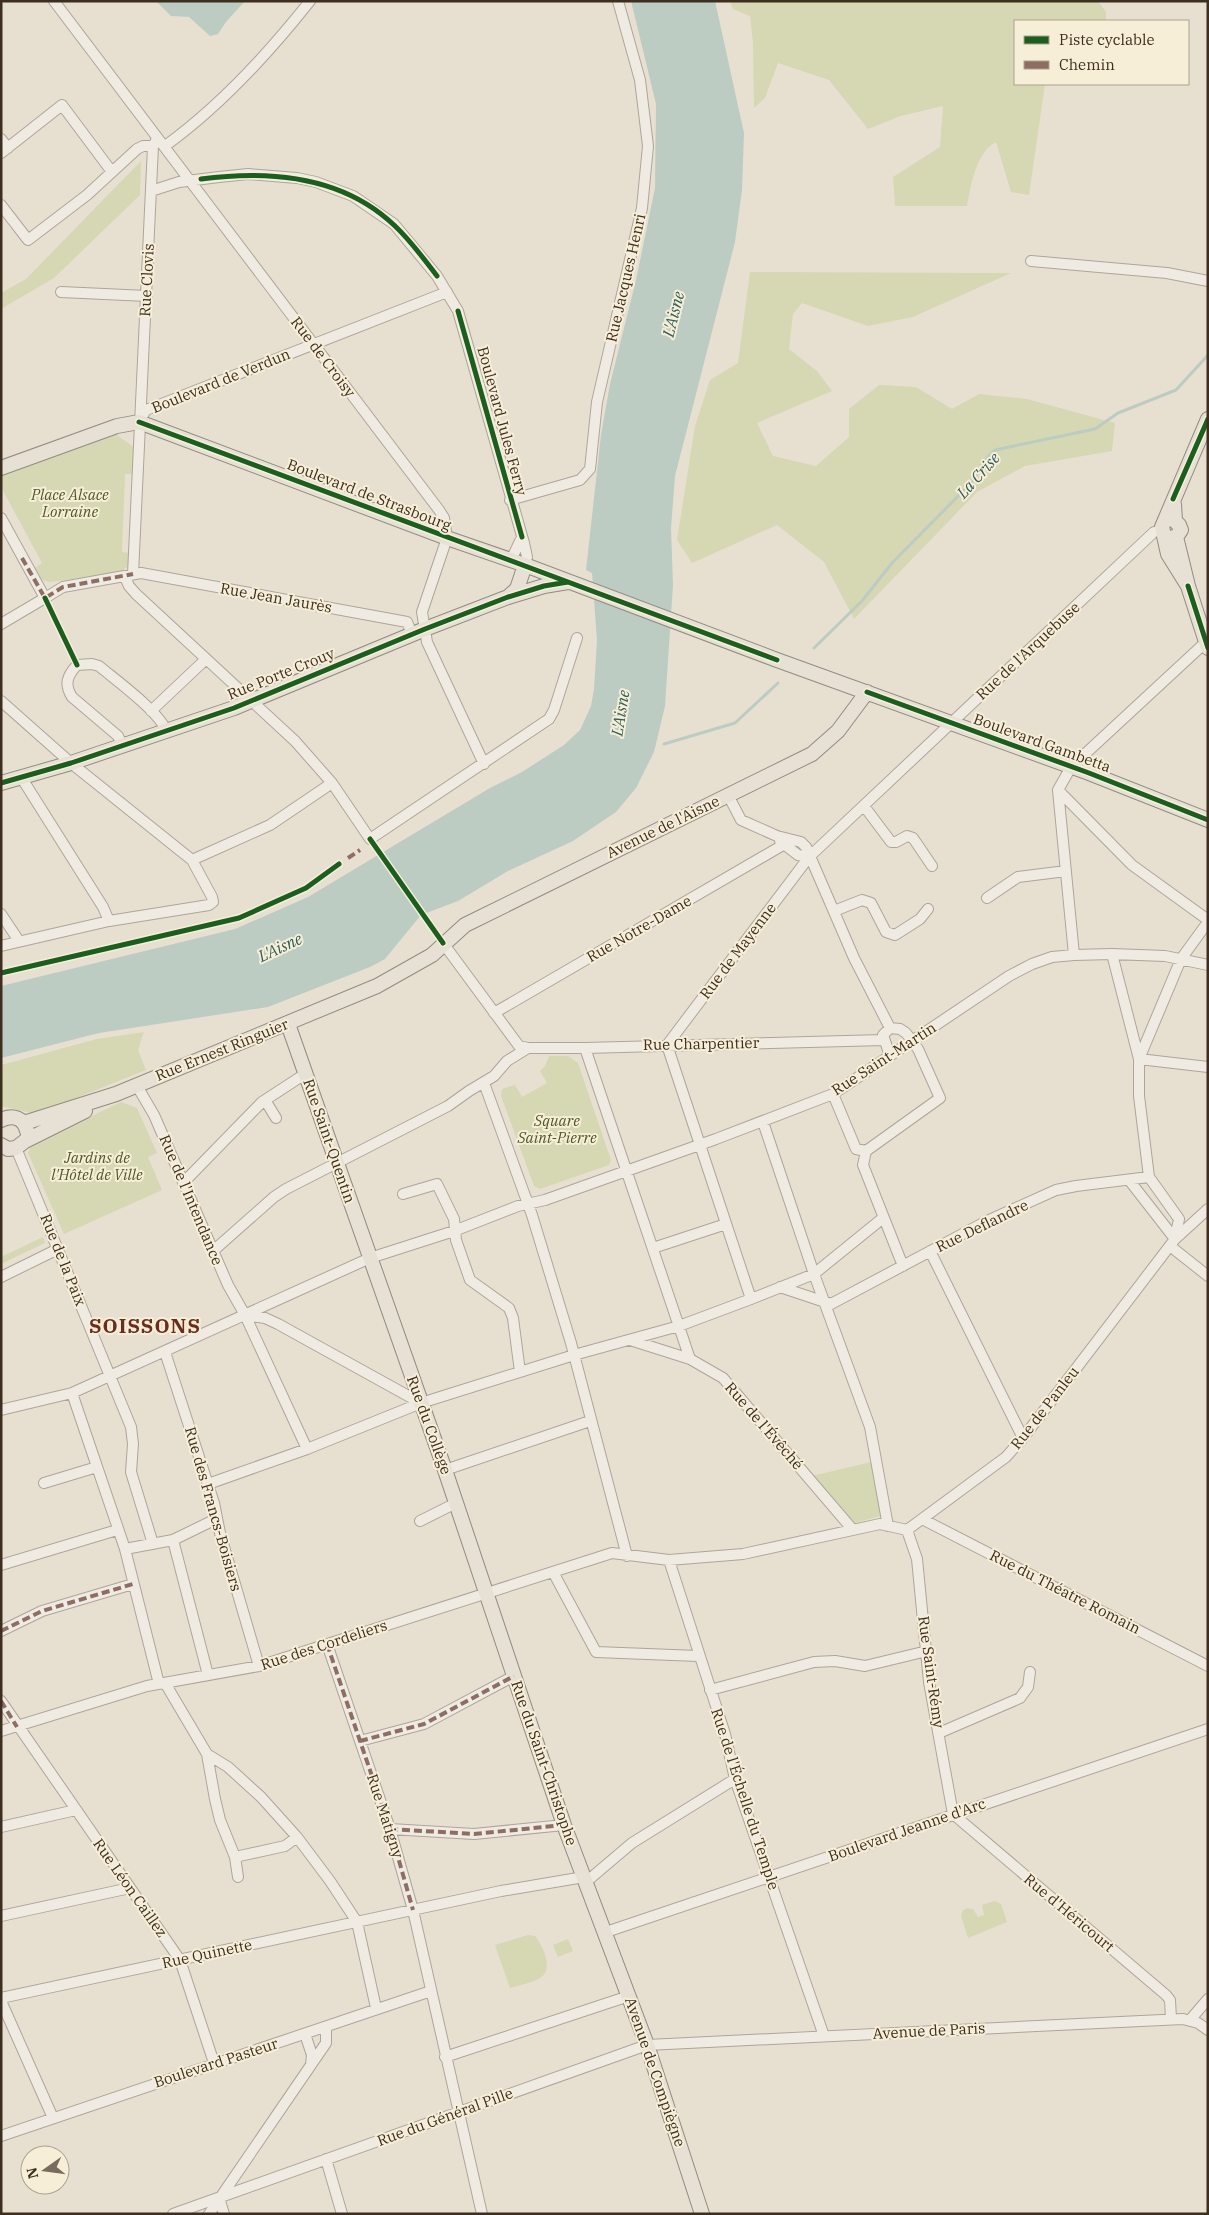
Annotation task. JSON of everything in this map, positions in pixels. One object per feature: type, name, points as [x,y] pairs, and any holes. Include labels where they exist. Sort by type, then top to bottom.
[{"type":"main road","points":[[1207,645],[1188,586],[1168,554],[1173,498],[1208,418]]},
{"type":"main road","points":[[1,468],[117,426],[138,422]]},
{"type":"main road","name":"Boulevard de Strasbourg","points":[[138,422],[679,623]]},
{"type":"main road","points":[[508,597],[517,589],[525,565]]},
{"type":"main road","name":"Rue Porte Crouy","points":[[1,783],[71,763],[234,708],[415,629],[508,597],[544,586],[568,582]]},
{"type":"main road","name":"Boulevard Gambetta","points":[[679,623],[1071,767],[1208,820]]},
{"type":"main road","name":"Avenue de l'Aisne","points":[[307,1015],[400,974],[432,954],[465,925],[812,754],[838,731],[867,692]]},
{"type":"main road","name":"Rue Ernest Ringuier","points":[[116,1094],[165,1072],[307,1015]]},
{"type":"main road","name":"Rue Saint-Quentin","points":[[288,1024],[370,1258]]},
{"type":"main road","points":[[24,1123],[116,1094]]},
{"type":"main road","points":[[1,1145],[8,1148],[21,1145],[116,1094]]},
{"type":"main road","points":[[3,1117],[19,1118],[24,1123],[27,1135],[21,1145]]},
{"type":"main road","name":"Rue du Collège","points":[[370,1258],[445,1470],[486,1594]]},
{"type":"main road","name":"Rue du Saint-Christophe","points":[[486,1594],[564,1824],[606,1932]]},
{"type":"main road","name":"Avenue de Compiègne","points":[[606,1932],[647,2045],[702,2214]]},
{"type":"street","name":"Rue de Croisy","points":[[54,1],[141,114],[158,144],[189,180],[439,510],[444,518],[447,538]]},
{"type":"street","points":[[1,205],[28,240],[87,195],[137,149],[158,144],[224,96],[289,28],[310,1]]},
{"type":"street","name":"Rue Jacques Henri","points":[[510,500],[580,480],[590,470],[597,402],[642,208],[648,146],[640,80],[618,1]]},
{"type":"street","points":[[1,139],[7,149],[62,104],[112,172]]},
{"type":"street","name":"Rue Clovis","points":[[129,576],[140,447],[138,422],[142,395],[151,191],[158,144]]},
{"type":"street","name":"Boulevard Jules Ferry","points":[[189,180],[248,174],[297,178],[334,188],[361,202],[394,224],[408,240],[447,292],[458,311],[522,537],[527,557],[525,565]]},
{"type":"street","points":[[151,191],[189,180]]},
{"type":"street","points":[[1031,261],[1167,273],[1208,281]]},
{"type":"street","points":[[61,292],[147,296]]},
{"type":"street","name":"Boulevard de Verdun","points":[[138,422],[146,410],[447,292]]},
{"type":"street","points":[[1,518],[45,598]]},
{"type":"street","name":"Rue de l'Arquebuse","points":[[809,858],[1154,532],[1169,529]]},
{"type":"street","points":[[511,560],[522,537]]},
{"type":"street","points":[[415,629],[447,538]]},
{"type":"street","name":"Rue Jean Jaurès","points":[[1,624],[63,587],[141,573],[415,629]]},
{"type":"street","points":[[129,576],[129,586],[136,594],[295,741],[332,783],[370,839],[549,719],[554,710],[577,638]]},
{"type":"street","points":[[415,629],[422,612]]},
{"type":"street","points":[[415,629],[427,642],[484,764]]},
{"type":"street","points":[[1074,955],[1058,790],[1071,767],[1207,645]]},
{"type":"street","points":[[151,711],[206,658]]},
{"type":"street","points":[[122,745],[118,736],[72,697],[66,684],[72,671],[77,666],[85,664],[99,666],[151,711],[162,722],[166,730]]},
{"type":"street","points":[[1,701],[71,763],[192,860],[213,902],[208,905],[109,921],[1,946]]},
{"type":"street","points":[[21,777],[103,907],[109,921]]},
{"type":"street","points":[[192,860],[270,825],[332,783]]},
{"type":"street","points":[[1058,790],[1132,864],[1208,921],[1181,959],[1139,1059]]},
{"type":"street","points":[[728,795],[741,820],[780,841],[801,842],[806,847],[809,858],[854,958],[890,1028]]},
{"type":"street","points":[[864,806],[892,842],[907,836],[913,838],[932,866]]},
{"type":"street","name":"Rue Notre-Dame","points":[[494,1013],[780,841]]},
{"type":"street","name":"Rue de Mayenne","points":[[667,1045],[809,858]]},
{"type":"street","points":[[987,898],[1018,877],[1066,871]]},
{"type":"street","points":[[834,911],[862,900],[867,901],[871,903],[886,932],[895,935],[920,919],[928,909]]},
{"type":"street","points":[[1,914],[19,941]]},
{"type":"street","points":[[443,943],[520,1045]]},
{"type":"street","points":[[1112,954],[1139,1059],[1139,1096],[1149,1177],[1179,1219]]},
{"type":"street","name":"Rue Saint-Martin","points":[[1,1410],[72,1393],[370,1258],[454,1231],[700,1145],[833,1094],[1009,976],[1032,964],[1052,957],[1112,954],[1165,956],[1191,963],[1208,964]]},
{"type":"street","points":[[890,1028],[883,1035],[890,1056]]},
{"type":"street","points":[[890,1028],[900,1029],[918,1049],[940,1098],[866,1152],[862,1165],[903,1266]]},
{"type":"street","name":"Rue Charpentier","points":[[520,1045],[585,1048],[884,1040]]},
{"type":"street","points":[[212,1251],[274,1197],[448,1106],[469,1090],[484,1083],[494,1076],[520,1045]]},
{"type":"street","points":[[507,1062],[520,1045]]},
{"type":"street","points":[[667,1045],[751,1299]]},
{"type":"street","points":[[585,1048],[690,1358]]},
{"type":"street","points":[[1139,1059],[1208,1066]]},
{"type":"street","points":[[183,1183],[265,1100],[304,1070]]},
{"type":"street","points":[[484,1083],[528,1204],[574,1355],[627,1556]]},
{"type":"street","name":"Rue de l'Intendance","points":[[137,1086],[154,1116],[233,1297],[245,1315],[307,1449]]},
{"type":"street","points":[[833,1094],[856,1150],[866,1152]]},
{"type":"street","points":[[265,1100],[276,1118]]},
{"type":"street","points":[[763,1122],[814,1274],[870,1427],[888,1526],[907,1530]]},
{"type":"street","name":"Rue de la Paix","points":[[21,1145],[58,1249],[131,1427],[133,1444],[131,1472],[153,1544]]},
{"type":"street","name":"Rue Deflandre","points":[[826,1303],[832,1304],[987,1221],[1056,1190],[1149,1177]]},
{"type":"street","points":[[1129,1180],[1172,1242],[1208,1276]]},
{"type":"street","points":[[403,1194],[438,1184],[454,1219],[454,1231],[470,1280],[508,1308],[513,1318],[520,1372]]},
{"type":"street","name":"Rue de Panleu","points":[[907,1530],[1006,1457],[1023,1438],[1172,1242],[1208,1209]]},
{"type":"street","points":[[208,1484],[307,1449],[421,1403],[574,1355],[679,1326],[751,1299],[814,1274],[883,1218]]},
{"type":"street","points":[[1179,1219],[1196,1219]]},
{"type":"street","points":[[1172,1242],[1179,1219]]},
{"type":"street","points":[[653,1248],[726,1224]]},
{"type":"street","points":[[1,1277],[58,1249]]},
{"type":"street","points":[[930,1251],[1023,1438]]},
{"type":"street","points":[[780,1287],[826,1303]]},
{"type":"street","points":[[245,1315],[265,1318],[278,1324],[421,1403]]},
{"type":"street","name":"Rue de l'Évêché","points":[[629,1340],[690,1358],[723,1378],[853,1530]]},
{"type":"street","name":"Rue des Francs-Boisiers","points":[[165,1352],[214,1503],[216,1519],[259,1666]]},
{"type":"street","points":[[72,1393],[125,1549],[133,1584],[162,1684],[207,1754],[220,1820],[235,1857],[238,1877]]},
{"type":"street","points":[[445,1470],[590,1421]]},
{"type":"street","points":[[44,1483],[96,1467]]},
{"type":"street","points":[[420,1521],[456,1503]]},
{"type":"street","points":[[125,1549],[173,1540],[216,1519]]},
{"type":"street","name":"Rue du Théatre Romain","points":[[922,1519],[1208,1666]]},
{"type":"street","name":"Rue des Cordeliers","points":[[1,1731],[162,1684],[259,1666],[612,1553],[669,1560],[743,1554],[880,1524],[888,1526]]},
{"type":"street","points":[[1,1564],[117,1530]]},
{"type":"street","name":"Rue Saint-Rémy","points":[[907,1530],[917,1559],[929,1682],[953,1814]]},
{"type":"street","points":[[173,1540],[208,1676]]},
{"type":"street","name":"Rue de l'Échelle du Temple","points":[[669,1560],[698,1656],[725,1734],[735,1779],[824,2036]]},
{"type":"street","points":[[553,1572],[596,1652],[698,1656]]},
{"type":"street","points":[[1,1631],[42,1611],[133,1584]]},
{"type":"street","name":"Rue Matigny","points":[[327,1644],[390,1829],[413,1910],[482,2214]]},
{"type":"street","points":[[710,1690],[814,1662],[835,1661],[865,1666],[927,1651]]},
{"type":"street","points":[[939,1733],[1020,1698],[1028,1687],[1030,1672]]},
{"type":"street","points":[[360,1741],[424,1724],[514,1676]]},
{"type":"street","name":"Rue Léon Caillez","points":[[1,1702],[180,1960],[214,2063]]},
{"type":"street","name":"Boulevard Jeanne d'Arc","points":[[606,1932],[1208,1729]]},
{"type":"street","points":[[207,1754],[235,1773],[261,1797],[297,1837],[330,1881],[357,1922],[376,2008]]},
{"type":"street","points":[[585,1879],[632,1842],[735,1779]]},
{"type":"street","points":[[1,1827],[76,1810]]},
{"type":"street","name":"Rue d'Héricourt","points":[[953,1814],[1166,1995],[1172,2007],[1171,2020]]},
{"type":"street","points":[[390,1829],[474,1834],[564,1824]]},
{"type":"street","points":[[235,1857],[285,1846],[297,1837]]},
{"type":"street","name":"Rue Quinette","points":[[1,2000],[501,1891],[585,1879]]},
{"type":"street","points":[[1,1916],[130,1888]]},
{"type":"street","name":"Boulevard Pasteur","points":[[1,2136],[431,1991]]},
{"type":"street","points":[[445,2057],[629,1996]]},
{"type":"street","points":[[1,2000],[53,2118]]},
{"type":"street","points":[[1190,2020],[1206,2006]]},
{"type":"street","name":"Avenue de Paris","points":[[647,2045],[1171,2020],[1190,2020],[1207,2028]]},
{"type":"street","points":[[209,2214],[326,2043],[326,2027]]},
{"type":"street","points":[[305,2034],[312,2055],[311,2066]]},
{"type":"street","name":"Rue du Général Pille","points":[[173,2214],[647,2045]]},
{"type":"street","points":[[326,2159],[342,2214]]},
{"type":"street","points":[[232,2180],[244,2189]]},
{"type":"street","points":[[219,2198],[224,2214]]},
{"type":"green space","points":[[730,1],[1098,1],[1106,12],[1106,20],[1014,20],[1014,85],[1045,85],[1029,195],[1011,192],[996,142],[989,147],[979,161],[967,206],[895,206],[893,177],[940,147],[943,106],[901,116],[868,129],[829,80],[778,63],[765,98],[754,108],[753,43],[750,16],[733,9]]},
{"type":"green space","points":[[141,161],[140,195],[54,278],[1,309],[1,293],[26,279]]},
{"type":"green space","points":[[750,272],[1011,273],[913,317],[868,326],[802,303],[793,314],[789,349],[817,371],[832,391],[757,423],[773,456],[816,466],[849,437],[849,409],[879,385],[916,387],[952,409],[979,394],[1027,399],[1115,423],[1112,451],[1025,466],[977,492],[854,619],[824,562],[777,525],[692,563],[677,540],[695,426],[710,380],[738,363]]},
{"type":"green space","name":"Place Alsace Lorraine","points":[[110,430],[135,448],[133,474],[125,474],[122,552],[130,553],[127,567],[119,573],[50,582],[42,580],[35,568],[42,563],[1,487],[1,472]]},
{"type":"green space","points":[[144,1032],[138,1050],[146,1070],[36,1114],[1,1106],[1,1065],[97,1039]]},
{"type":"green space","name":"Square Saint-Pierre","points":[[549,1056],[568,1056],[578,1063],[611,1160],[609,1165],[540,1189],[534,1186],[501,1096],[502,1089],[515,1085],[522,1097],[547,1083],[540,1071],[545,1066]]},
{"type":"green space","name":"Jardins de l'Hôtel de Ville","points":[[121,1102],[137,1108],[157,1153],[148,1157],[162,1190],[64,1234],[28,1153],[31,1145]]},
{"type":"green space","points":[[43,1237],[45,1243],[1,1264],[1,1257]]},
{"type":"green space","points":[[871,1462],[881,1516],[854,1523],[812,1476]]},
{"type":"green space","points":[[995,1901],[1001,1904],[1007,1922],[968,1938],[961,1916],[963,1910],[973,1909],[978,1917],[984,1915],[982,1905]]},
{"type":"green space","points":[[528,1935],[535,1936],[541,1945],[546,1957],[547,1969],[537,1980],[510,1988],[495,1945]]},
{"type":"green space","points":[[568,1939],[573,1951],[558,1957],[553,1945]]},
{"type":"water","points":[[156,1],[245,1],[218,34],[210,36],[189,17],[171,16]]},
{"type":"water","name":"L'Aisne","points":[[631,1],[715,1],[744,133],[742,190],[735,242],[675,476],[671,528],[673,585],[665,706],[654,752],[636,788],[616,812],[573,841],[508,871],[458,901],[421,915],[385,959],[370,967],[268,1007],[99,1033],[1,1058],[1,986],[235,929],[308,897],[490,788],[522,772],[564,745],[580,730],[591,706],[594,689],[597,640],[592,573],[586,570],[601,435],[610,384],[636,280],[655,188],[656,104]]},
{"type":"waterway","name":"La Crise","points":[[814,648],[862,601],[892,563],[972,482],[985,460],[995,450],[1095,429],[1118,413],[1176,390],[1208,355]]},
{"type":"waterway","name":"La Crise","points":[[664,744],[735,723],[778,683]]},
{"type":"marked path","points":[[22,558],[45,598],[63,587],[133,574]]},
{"type":"marked path","points":[[348,858],[360,850]]},
{"type":"marked path","points":[[1,1631],[42,1611],[133,1584]]},
{"type":"marked path","points":[[327,1644],[390,1829],[413,1910]]},
{"type":"marked path","points":[[360,1741],[424,1724],[514,1676]]},
{"type":"marked path","points":[[1,1701],[17,1727]]},
{"type":"marked path","points":[[390,1829],[474,1834],[564,1825]]},
{"type":"cycle path","points":[[201,179],[227,176],[279,177],[304,180],[352,196],[375,209],[395,226],[437,276]]},
{"type":"cycle path","points":[[458,311],[522,537]]},
{"type":"cycle path","points":[[1173,499],[1208,419]]},
{"type":"cycle path","points":[[139,422],[777,660]]},
{"type":"cycle path","points":[[1,783],[71,763],[234,708],[425,629],[508,597],[544,586],[568,582]]},
{"type":"cycle path","points":[[1188,586],[1208,648]]},
{"type":"cycle path","points":[[45,598],[77,665]]},
{"type":"cycle path","points":[[867,692],[1089,773],[1208,820]]},
{"type":"cycle path","points":[[370,839],[443,943]]},
{"type":"cycle path","points":[[1,973],[239,918],[306,888],[339,864]]},
{"type":"district","name":"SOISSONS","points":[[145,1326]]}]
